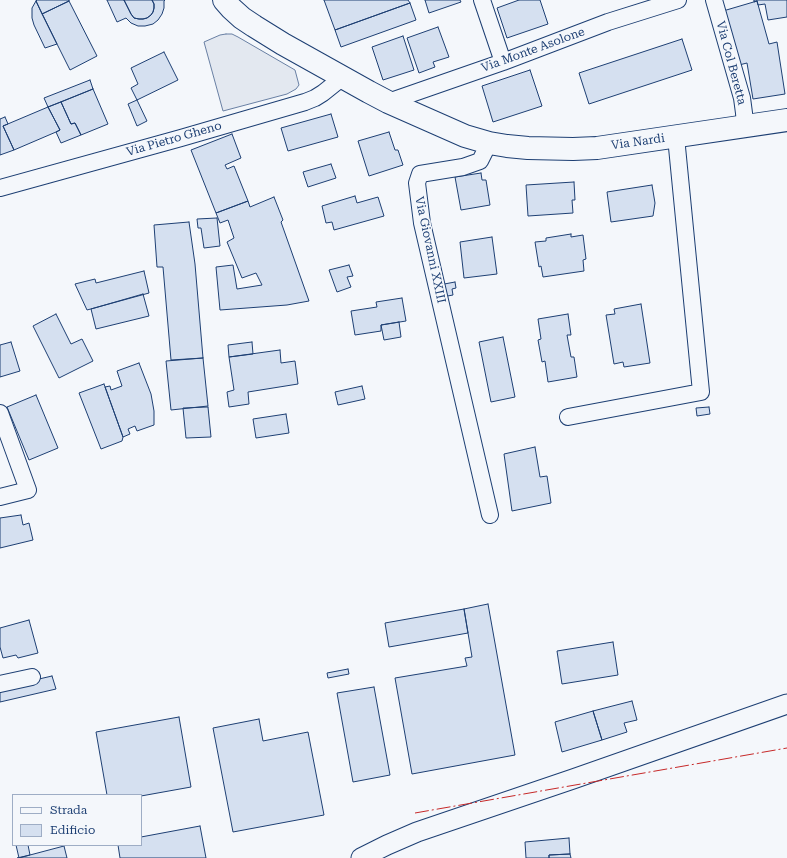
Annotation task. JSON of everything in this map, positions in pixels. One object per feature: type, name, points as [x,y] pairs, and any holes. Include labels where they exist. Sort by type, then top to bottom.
[{"type":"main road","points":[[224,0],[242,18],[254,26],[283,44],[388,102],[465,136],[489,143]]},
{"type":"main road","name":"Via Nardi","points":[[489,143],[528,148],[573,149],[612,146],[787,120]]},
{"type":"street","points":[[482,0],[503,62]]},
{"type":"street","name":"Via Monte Asolone","points":[[388,102],[503,62],[608,22],[678,0]]},
{"type":"street","name":"Via Col Beretta","points":[[714,0],[742,98],[745,127]]},
{"type":"street","name":"Via Pietro Gheno","points":[[0,188],[305,102],[323,93],[343,77]]},
{"type":"street","points":[[568,417],[701,392],[676,137]]},
{"type":"street","name":"Via Giovanni XXIII","points":[[489,143],[480,161],[463,167],[420,174],[417,183],[422,223],[490,515]]},
{"type":"street","points":[[0,413],[28,490],[0,497]]},
{"type":"street","points":[[0,684],[32,677]]},
{"type":"street","points":[[361,858],[387,844],[417,832],[787,704]]},
{"type":"shaded area","points":[[226,34],[232,34],[238,37],[295,70],[299,85],[296,89],[287,94],[223,111],[204,42]]},
{"type":"building","points":[[107,0],[124,0],[134,18],[143,19],[147,18],[153,12],[154,4],[152,0],[165,0],[162,14],[158,20],[153,24],[138,26],[131,23],[126,18],[117,22]]},
{"type":"building","points":[[124,0],[152,0],[154,4],[153,12],[147,18],[134,18]]},
{"type":"building","points":[[324,0],[408,0],[410,3],[335,30]]},
{"type":"building","points":[[425,0],[460,0],[461,2],[429,13]]},
{"type":"building","points":[[519,0],[540,0],[548,24],[507,38],[497,8]]},
{"type":"building","points":[[754,0],[787,0],[787,17],[768,20],[765,4],[758,5],[757,1],[754,2]]},
{"type":"building","points":[[36,1],[69,1],[42,14]]},
{"type":"building","points":[[36,1],[57,44],[45,48],[32,18],[32,8]]},
{"type":"building","points":[[69,1],[97,56],[70,70],[42,14]]},
{"type":"building","points":[[757,1],[769,44],[777,42],[785,94],[753,99],[747,63],[739,65],[723,11]]},
{"type":"building","points":[[410,3],[416,20],[341,47],[335,30]]},
{"type":"building","points":[[438,27],[449,57],[433,62],[435,67],[419,73],[407,38]]},
{"type":"building","points":[[403,36],[414,70],[383,80],[372,47]]},
{"type":"building","points":[[682,39],[692,70],[589,104],[579,73]]},
{"type":"building","points":[[164,52],[178,80],[137,100],[131,88],[138,84],[131,68]]},
{"type":"building","points":[[530,70],[542,106],[493,122],[482,86]]},
{"type":"building","points":[[90,80],[93,89],[48,107],[44,98]]},
{"type":"building","points":[[93,89],[108,124],[81,135],[75,123],[71,124],[61,102]]},
{"type":"building","points":[[137,100],[147,121],[137,126],[128,104]]},
{"type":"building","points":[[61,102],[71,124],[75,123],[81,135],[61,143],[56,132],[60,130],[48,107]]},
{"type":"building","points":[[48,107],[60,130],[14,150],[3,126]]},
{"type":"building","points":[[331,114],[338,137],[288,151],[281,128]]},
{"type":"building","points":[[5,117],[8,124],[3,126],[14,150],[0,155],[0,119]]},
{"type":"building","points":[[389,132],[395,150],[398,150],[403,165],[369,176],[358,141]]},
{"type":"building","points":[[232,134],[241,158],[225,165],[227,169],[234,166],[248,201],[216,213],[191,150]]},
{"type":"building","points":[[331,164],[336,178],[308,187],[303,172]]},
{"type":"building","points":[[481,173],[482,180],[486,180],[490,205],[461,210],[455,177]]},
{"type":"building","points":[[574,182],[575,200],[572,200],[573,213],[528,216],[526,185]]},
{"type":"building","points":[[652,185],[655,203],[653,216],[611,222],[607,192]]},
{"type":"building","points":[[355,196],[357,203],[378,197],[384,216],[334,230],[332,222],[326,223],[322,206]]},
{"type":"building","points":[[274,197],[283,220],[281,222],[309,301],[287,305],[220,310],[216,267],[233,265],[237,289],[262,285],[256,273],[242,278],[227,242],[234,238],[228,220],[220,223],[216,213],[248,201],[250,207]]},
{"type":"building","points":[[217,218],[220,246],[204,248],[201,228],[198,228],[197,219]]},
{"type":"building","points":[[189,222],[195,264],[203,358],[171,360],[163,267],[157,267],[154,225]]},
{"type":"building","points":[[571,234],[571,237],[583,235],[586,259],[583,260],[584,271],[543,277],[541,266],[539,267],[535,242],[546,241],[546,238]]},
{"type":"building","points":[[492,237],[497,274],[464,278],[460,242]]},
{"type":"building","points":[[349,265],[353,276],[347,277],[351,287],[337,292],[329,270]]},
{"type":"building","points":[[144,271],[149,293],[87,310],[75,284],[95,279],[96,283]]},
{"type":"building","points":[[455,282],[456,288],[452,289],[453,295],[442,297],[439,285]]},
{"type":"building","points":[[143,294],[149,316],[96,329],[91,309]]},
{"type":"building","points":[[402,298],[406,321],[381,325],[381,331],[355,335],[351,311],[377,307],[376,302]]},
{"type":"building","points":[[641,304],[650,363],[624,367],[623,362],[614,364],[606,315],[615,314],[614,309]]},
{"type":"building","points":[[56,314],[71,344],[82,339],[93,361],[59,378],[33,326]]},
{"type":"building","points":[[568,314],[571,335],[567,335],[571,357],[574,357],[577,377],[548,382],[545,361],[542,362],[538,340],[541,339],[538,319]]},
{"type":"building","points":[[399,322],[401,337],[384,340],[381,325]]},
{"type":"building","points":[[503,337],[515,397],[491,402],[479,342]]},
{"type":"building","points":[[11,342],[20,371],[0,377],[0,345]]},
{"type":"building","points":[[252,342],[253,354],[229,357],[228,345]]},
{"type":"building","points":[[280,350],[281,363],[295,361],[298,384],[248,392],[249,404],[229,407],[227,392],[234,390],[229,357]]},
{"type":"building","points":[[203,358],[208,406],[171,410],[166,361]]},
{"type":"building","points":[[139,363],[151,394],[154,411],[154,425],[137,431],[135,426],[128,429],[130,434],[123,437],[105,387],[110,386],[111,390],[122,386],[117,371]]},
{"type":"building","points":[[104,384],[123,437],[122,441],[101,449],[79,393]]},
{"type":"building","points":[[362,386],[365,399],[338,405],[335,392]]},
{"type":"building","points":[[36,395],[58,448],[29,460],[7,407]]},
{"type":"building","points":[[208,407],[211,437],[186,438],[183,408]]},
{"type":"building","points":[[709,407],[710,414],[697,416],[696,408]]},
{"type":"building","points":[[286,414],[289,433],[256,438],[253,419]]},
{"type":"building","points":[[535,447],[540,477],[547,476],[551,503],[512,511],[504,454]]},
{"type":"building","points":[[21,515],[23,525],[29,523],[33,540],[0,548],[0,518]]},
{"type":"building","points":[[488,604],[515,755],[412,774],[395,678],[467,666],[465,658],[472,657],[464,609]]},
{"type":"building","points":[[464,609],[468,633],[389,647],[385,623]]},
{"type":"building","points":[[29,620],[38,653],[18,658],[16,655],[3,658],[0,647],[0,628]]},
{"type":"building","points":[[613,642],[618,675],[562,684],[557,651]]},
{"type":"building","points":[[348,669],[349,674],[328,678],[327,673]]},
{"type":"building","points":[[52,676],[56,689],[0,702],[0,688]]},
{"type":"building","points":[[374,687],[390,775],[353,782],[337,693]]},
{"type":"building","points":[[632,701],[637,720],[624,723],[627,732],[602,740],[593,711]]},
{"type":"building","points":[[593,711],[602,740],[562,752],[555,722]]},
{"type":"building","points":[[179,717],[191,787],[142,796],[142,794],[107,794],[96,732]]},
{"type":"building","points":[[259,719],[263,741],[308,732],[324,815],[233,832],[213,728]]},
{"type":"building","points":[[200,826],[206,858],[120,858],[118,846],[142,846],[142,837]]},
{"type":"building","points":[[569,838],[570,854],[549,855],[549,858],[526,858],[525,842]]},
{"type":"building","points":[[16,846],[28,846],[30,855],[19,858]]},
{"type":"building","points":[[64,846],[67,858],[17,858],[30,855]]},
{"type":"building","points":[[570,854],[571,858],[549,858],[549,855]]},
{"type":"power","points":[[415,813],[787,748]]}]
